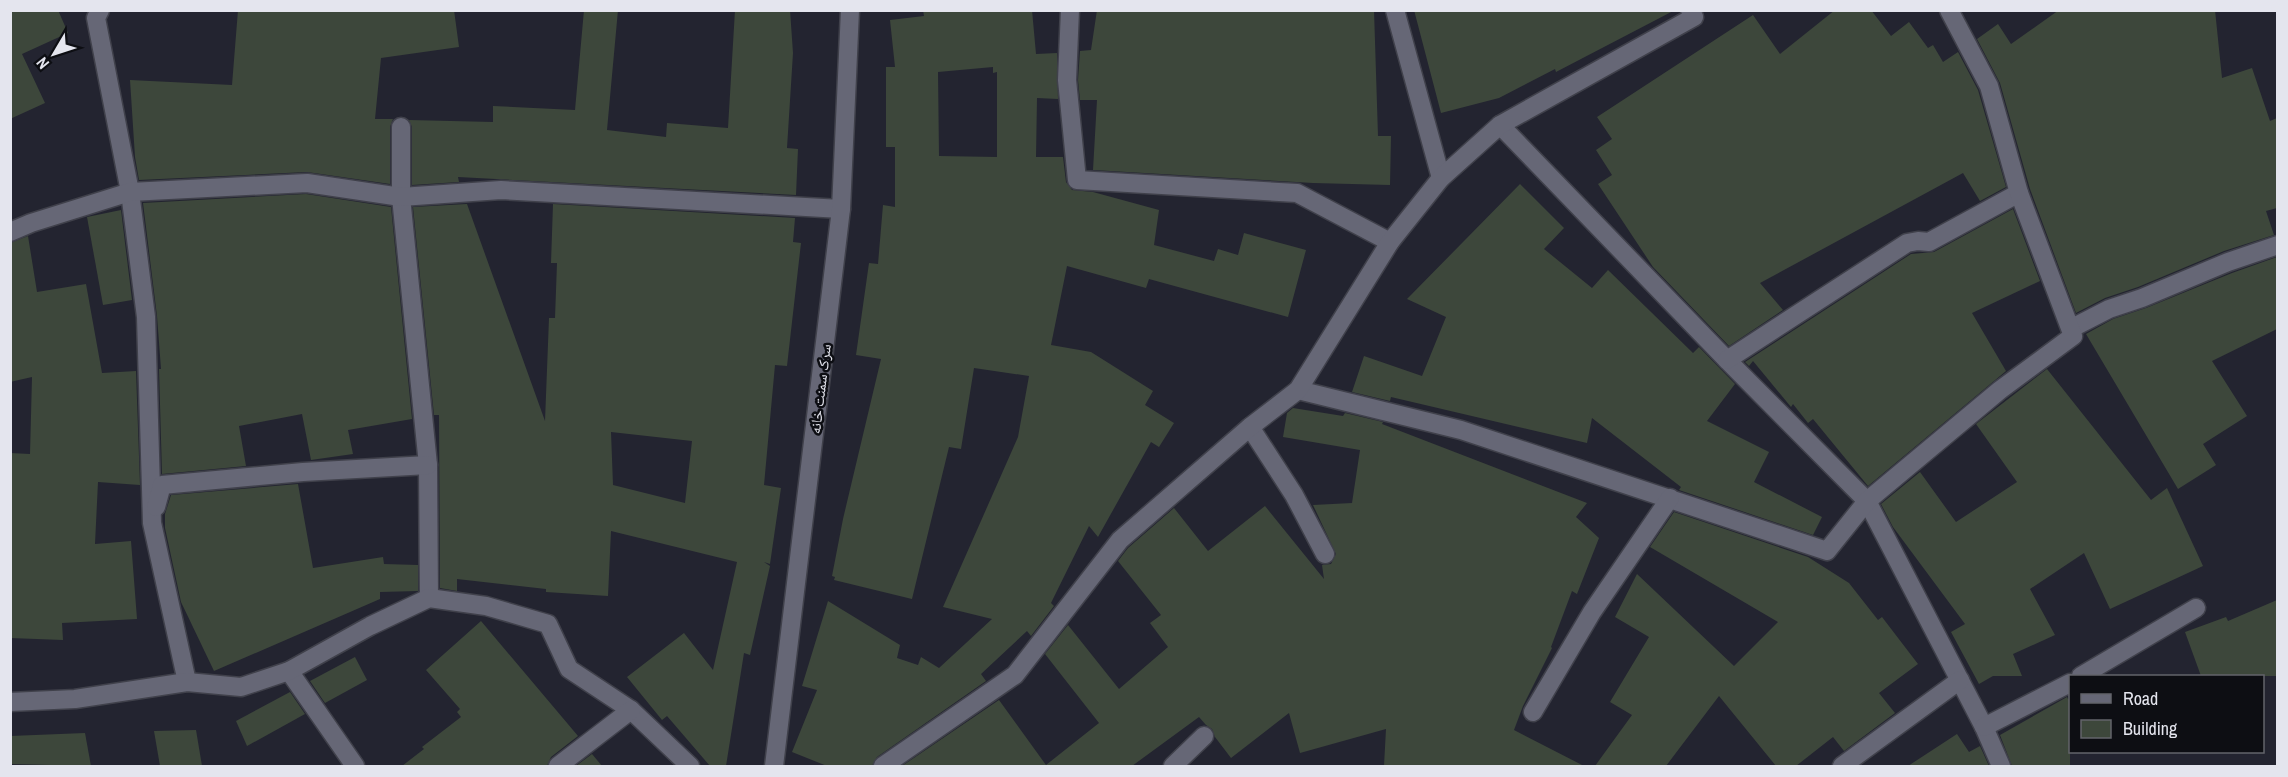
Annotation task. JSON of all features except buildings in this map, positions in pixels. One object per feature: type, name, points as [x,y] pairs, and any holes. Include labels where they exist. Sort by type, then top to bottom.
[{"type":"street","points":[[99,10],[96,18],[130,192],[146,317],[152,523],[187,682]]},
{"type":"street","name":"سرک سمنت خانه","points":[[774,766],[842,209],[850,10]]},
{"type":"street","points":[[1070,10],[1067,80],[1077,180],[1297,193],[1390,242]]},
{"type":"street","points":[[1395,10],[1441,178]]},
{"type":"street","points":[[883,766],[1015,675],[1120,540],[1250,428],[1298,390],[1390,242],[1441,178],[1500,125],[1694,17],[1690,10]]},
{"type":"street","points":[[1298,390],[1461,430],[1827,551],[1867,501],[2000,390],[2073,336],[2072,328],[2019,193],[1989,86],[1949,10]]},
{"type":"street","points":[[1500,125],[1726,360],[1867,501],[1984,727],[2001,766]]},
{"type":"street","points":[[401,127],[401,197],[428,465],[429,598]]},
{"type":"street","points":[[10,232],[31,223],[130,192],[308,183],[401,197],[501,189],[842,209]]},
{"type":"street","points":[[1726,360],[1907,243],[1929,242],[2019,193]]},
{"type":"street","points":[[2072,328],[2109,309],[2142,298],[2228,262],[2277,246]]},
{"type":"street","points":[[1250,428],[1294,495],[1325,554]]},
{"type":"street","points":[[152,523],[162,485],[303,472],[428,465]]},
{"type":"street","points":[[1533,712],[1562,659],[1670,498]]},
{"type":"street","points":[[10,702],[75,699],[187,682],[241,687],[289,671],[370,626],[429,598],[486,606],[548,624],[569,669],[631,710],[690,766]]},
{"type":"street","points":[[2083,675],[2196,608]]},
{"type":"street","points":[[289,671],[355,766]]},
{"type":"street","points":[[1842,766],[1960,680]]},
{"type":"street","points":[[1984,727],[2069,684]]},
{"type":"street","points":[[558,766],[631,710]]},
{"type":"street","points":[[1173,766],[1204,736]]}]
